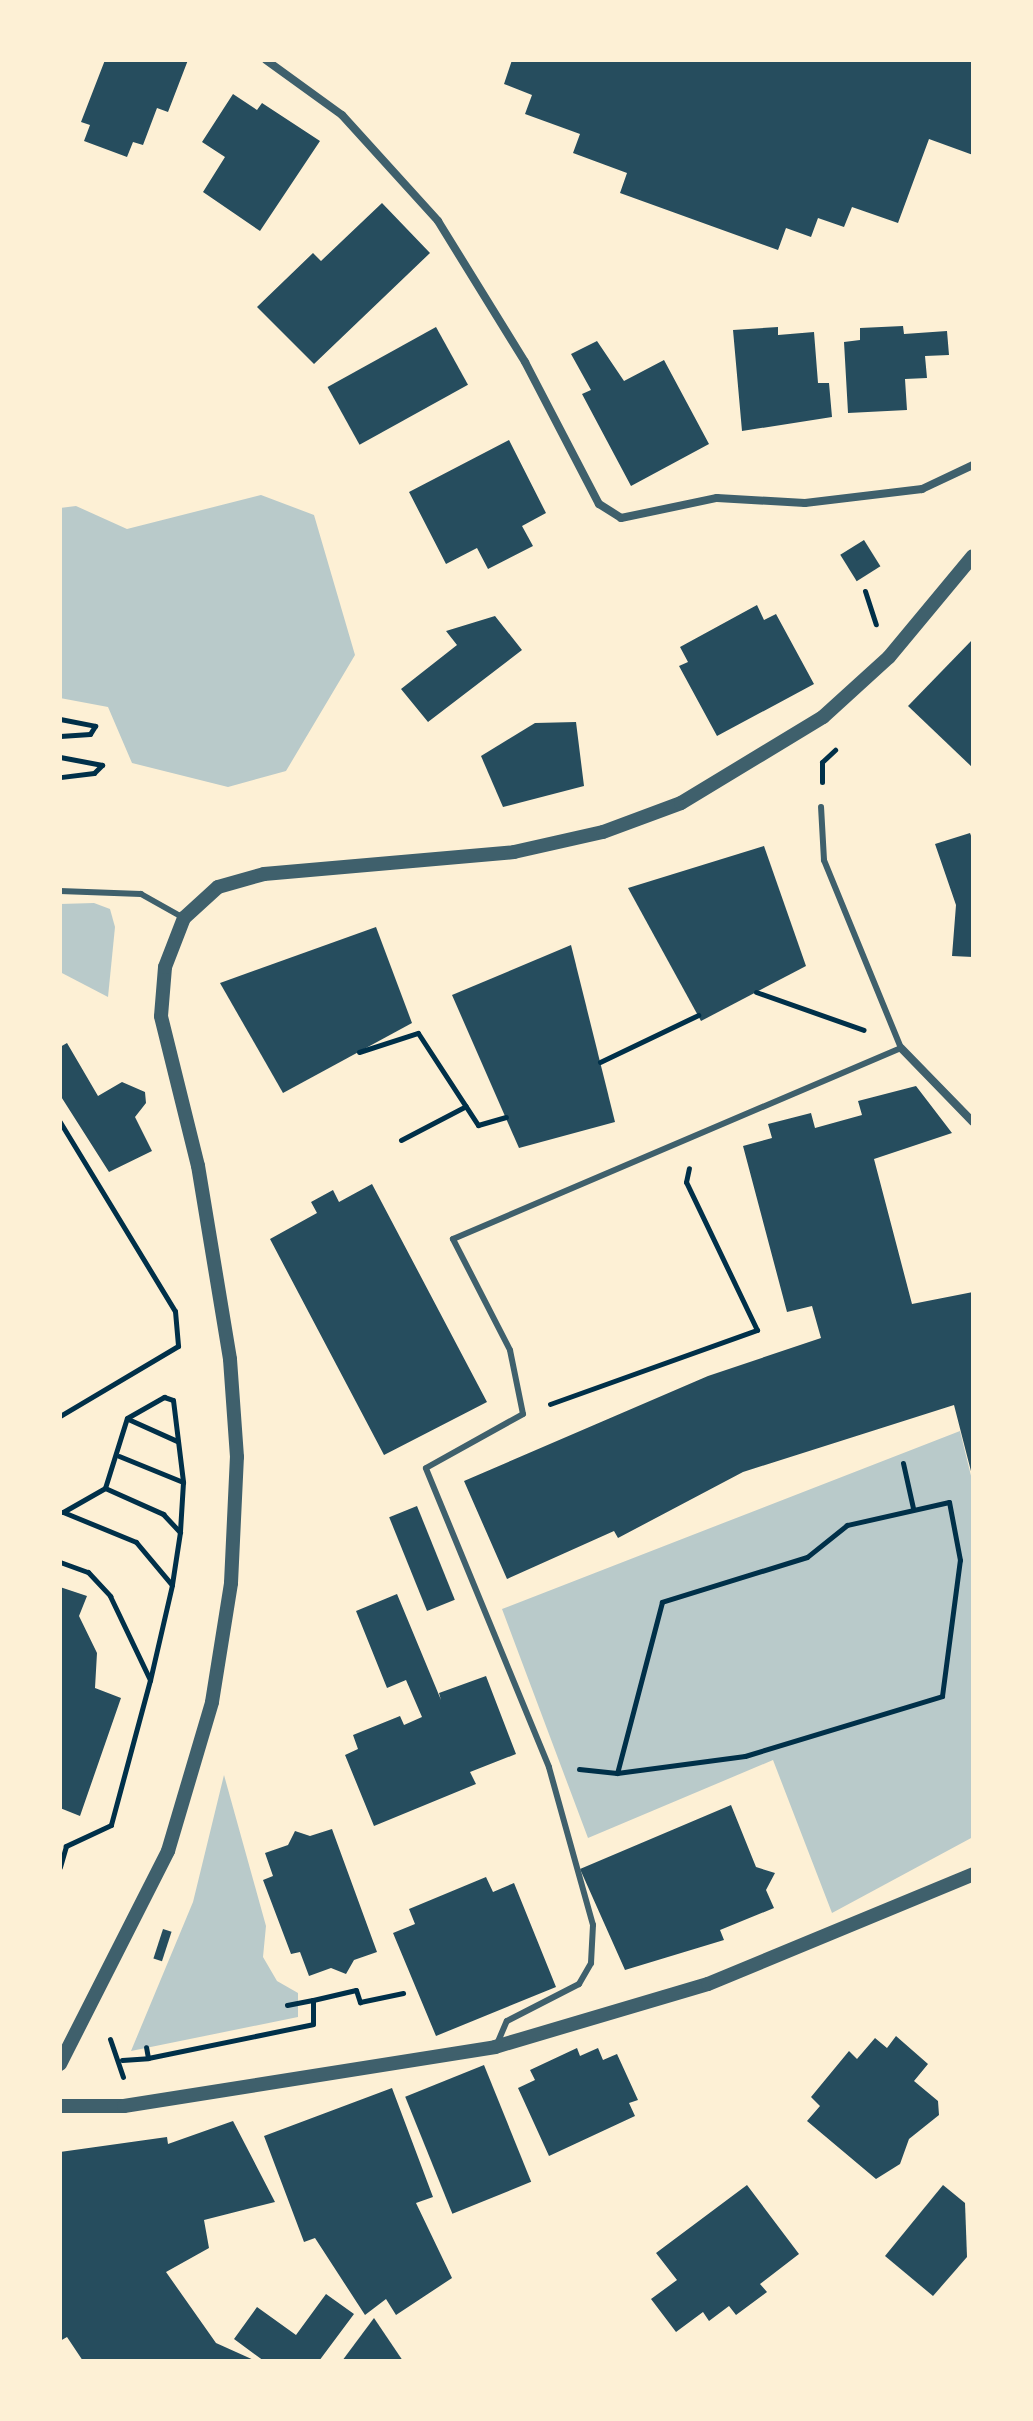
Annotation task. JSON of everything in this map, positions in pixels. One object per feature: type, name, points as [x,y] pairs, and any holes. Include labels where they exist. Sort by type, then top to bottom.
[{"type":"street","points":[[266,60],[342,115],[438,221],[525,362],[599,504],[621,518],[717,498],[805,503],[922,489],[973,465]]},
{"type":"street","points":[[60,2064],[87,2022],[168,1851],[212,1702],[231,1583],[233,1385],[198,1166],[161,1016],[165,967],[184,918],[218,887],[264,874],[514,852],[603,832],[681,803],[823,717],[943,600],[973,556]]},
{"type":"street","points":[[901,1048],[973,1122]]},
{"type":"street","points":[[60,2106],[124,2106],[495,2047],[708,1984],[973,1874]]},
{"type":"lane","points":[[495,2047],[507,2021],[579,1984],[591,1963],[593,1925],[549,1767],[426,1468],[523,1414],[510,1350],[453,1239],[678,1146],[901,1048],[824,860],[821,807]]},
{"type":"lane","points":[[60,891],[141,894],[184,918]]},
{"type":"path","points":[[60,719],[95,726],[90,734],[60,736]]},
{"type":"path","points":[[60,757],[102,765],[60,777]]},
{"type":"path","points":[[756,992],[840,1018],[901,1048]]},
{"type":"path","points":[[600,1062],[698,1015]]},
{"type":"path","points":[[359,1052],[418,1033],[478,1125],[506,1117]]},
{"type":"path","points":[[401,1140],[466,1106]]},
{"type":"path","points":[[60,1122],[175,1311],[178,1346],[60,1416]]},
{"type":"path","points":[[60,1142],[69,1137]]},
{"type":"path","points":[[523,1414],[757,1330],[721,1263],[686,1182],[689,1167],[678,1146]]},
{"type":"path","points":[[60,1867],[66,1846],[111,1825],[172,1585],[183,1482],[173,1400],[164,1397],[127,1418],[119,1456],[105,1488],[63,1512],[136,1542],[172,1585]]},
{"type":"path","points":[[127,1418],[178,1442]]},
{"type":"path","points":[[119,1456],[183,1482]]},
{"type":"path","points":[[903,1463],[913,1508]]},
{"type":"path","points":[[105,1488],[163,1514],[180,1532]]},
{"type":"path","points":[[549,1767],[617,1773],[745,1756],[942,1696],[960,1560],[949,1502],[847,1525],[807,1557],[662,1602],[617,1773]]},
{"type":"path","points":[[60,1562],[88,1572],[110,1596],[150,1680]]},
{"type":"path","points":[[287,2005],[356,1990],[360,2002],[403,1993]]},
{"type":"path","points":[[122,2060],[148,2058],[313,2024],[313,2000]]},
{"type":"path","points":[[87,2022],[111,2031],[122,2060],[124,2106]]},
{"type":"path","points":[[146,2047],[148,2058]]},
{"type":"shaded area","points":[[261,495],[314,515],[355,655],[286,771],[228,787],[132,763],[108,707],[60,698],[60,508],[76,506],[127,529]]},
{"type":"shaded area","points":[[94,903],[110,909],[115,927],[108,997],[60,972],[60,904]]},
{"type":"shaded area","points":[[960,1431],[973,1484],[973,1837],[832,1913],[773,1760],[588,1838],[502,1609]]},
{"type":"shaded area","points":[[224,1775],[266,1926],[263,1957],[277,1981],[298,1993],[298,2017],[131,2051],[193,1902]]},
{"type":"building","points":[[105,60],[188,60],[168,112],[157,108],[143,145],[133,142],[127,157],[84,141],[90,125],[81,122]]},
{"type":"building","points":[[512,60],[973,60],[973,155],[929,139],[898,223],[852,207],[844,227],[818,218],[811,237],[786,228],[778,250],[620,193],[627,173],[573,153],[580,134],[525,114],[532,95],[504,84]]},
{"type":"building","points":[[233,94],[257,110],[262,103],[320,141],[260,231],[203,192],[225,157],[202,142]]},
{"type":"building","points":[[382,203],[430,253],[314,364],[257,307],[313,253],[321,261]]},
{"type":"building","points":[[903,326],[904,334],[947,331],[949,355],[925,356],[927,378],[905,379],[907,410],[848,413],[844,342],[860,340],[860,328]]},
{"type":"building","points":[[436,327],[468,385],[360,445],[328,387]]},
{"type":"building","points":[[778,327],[778,335],[814,332],[818,383],[829,383],[832,417],[742,431],[733,330]]},
{"type":"building","points":[[597,341],[624,381],[664,360],[709,444],[631,486],[582,394],[591,390],[571,354]]},
{"type":"building","points":[[509,440],[546,513],[522,526],[533,546],[488,569],[477,548],[446,564],[409,492]]},
{"type":"building","points":[[864,540],[880,566],[857,581],[840,555]]},
{"type":"building","points":[[757,605],[764,620],[776,614],[814,684],[717,736],[679,666],[688,662],[680,647]]},
{"type":"building","points":[[495,616],[522,650],[428,722],[401,689],[457,645],[446,631]]},
{"type":"building","points":[[973,639],[973,768],[908,706]]},
{"type":"building","points":[[576,722],[584,786],[503,807],[481,756],[535,723]]},
{"type":"building","points":[[970,833],[973,841],[973,957],[952,956],[956,905],[935,844]]},
{"type":"building","points":[[764,846],[806,966],[701,1021],[628,888]]},
{"type":"building","points":[[376,927],[412,1023],[283,1093],[220,983]]},
{"type":"building","points":[[571,945],[615,1122],[519,1148],[452,995]]},
{"type":"building","points":[[67,1043],[98,1096],[122,1082],[145,1092],[146,1103],[135,1117],[152,1151],[109,1172],[60,1095],[60,1047]]},
{"type":"building","points":[[916,1086],[952,1133],[874,1159],[912,1304],[973,1292],[973,1479],[954,1405],[743,1472],[618,1538],[614,1531],[507,1579],[464,1481],[708,1376],[821,1338],[812,1306],[787,1312],[743,1146],[772,1138],[768,1124],[811,1113],[815,1128],[862,1115],[858,1101]]},
{"type":"building","points":[[372,1184],[487,1402],[384,1455],[270,1239],[317,1213],[311,1202],[333,1190],[339,1202]]},
{"type":"building","points":[[417,1506],[455,1600],[427,1611],[389,1517]]},
{"type":"building","points":[[60,1587],[87,1596],[79,1616],[97,1653],[95,1688],[121,1698],[80,1816],[60,1808]]},
{"type":"building","points":[[397,1594],[441,1700],[439,1693],[486,1676],[516,1754],[470,1772],[476,1784],[374,1826],[345,1755],[358,1749],[353,1735],[400,1716],[404,1725],[422,1717],[406,1680],[387,1688],[356,1611]]},
{"type":"building","points":[[731,1805],[756,1867],[775,1873],[766,1890],[774,1908],[720,1930],[724,1940],[625,1970],[580,1869]]},
{"type":"building","points":[[332,1829],[377,1952],[354,1960],[346,1974],[331,1968],[309,1976],[300,1952],[291,1954],[263,1880],[273,1876],[265,1853],[288,1845],[295,1831],[310,1836]]},
{"type":"building","points":[[486,1877],[493,1892],[514,1883],[556,1987],[436,2036],[393,1933],[415,1924],[409,1909]]},
{"type":"building","points":[[163,1929],[172,1932],[162,1961],[153,1958]]},
{"type":"building","points":[[896,2036],[928,2064],[914,2081],[938,2101],[939,2115],[909,2139],[900,2164],[876,2179],[807,2121],[820,2106],[811,2097],[849,2051],[857,2059],[875,2038],[887,2048]]},
{"type":"building","points":[[577,2048],[580,2056],[598,2048],[603,2060],[617,2054],[638,2100],[629,2103],[635,2116],[549,2156],[518,2088],[535,2080],[530,2070]]},
{"type":"building","points":[[484,2065],[531,2182],[452,2214],[405,2097]]},
{"type":"building","points":[[392,2088],[433,2197],[416,2203],[452,2278],[396,2315],[386,2299],[365,2315],[315,2238],[304,2242],[264,2136]]},
{"type":"building","points":[[233,2121],[275,2202],[204,2220],[209,2248],[166,2272],[216,2343],[256,2361],[83,2361],[67,2337],[60,2341],[60,2152],[167,2137],[168,2144]]},
{"type":"building","points":[[747,2185],[799,2254],[760,2284],[767,2292],[736,2315],[729,2306],[709,2321],[703,2312],[676,2332],[651,2299],[677,2280],[656,2253]]},
{"type":"building","points":[[943,2185],[965,2203],[967,2257],[933,2296],[885,2256]]},
{"type":"building","points":[[326,2294],[354,2314],[319,2361],[264,2361],[234,2339],[257,2307],[296,2335]]},
{"type":"building","points":[[374,2318],[403,2361],[342,2361]]}]
